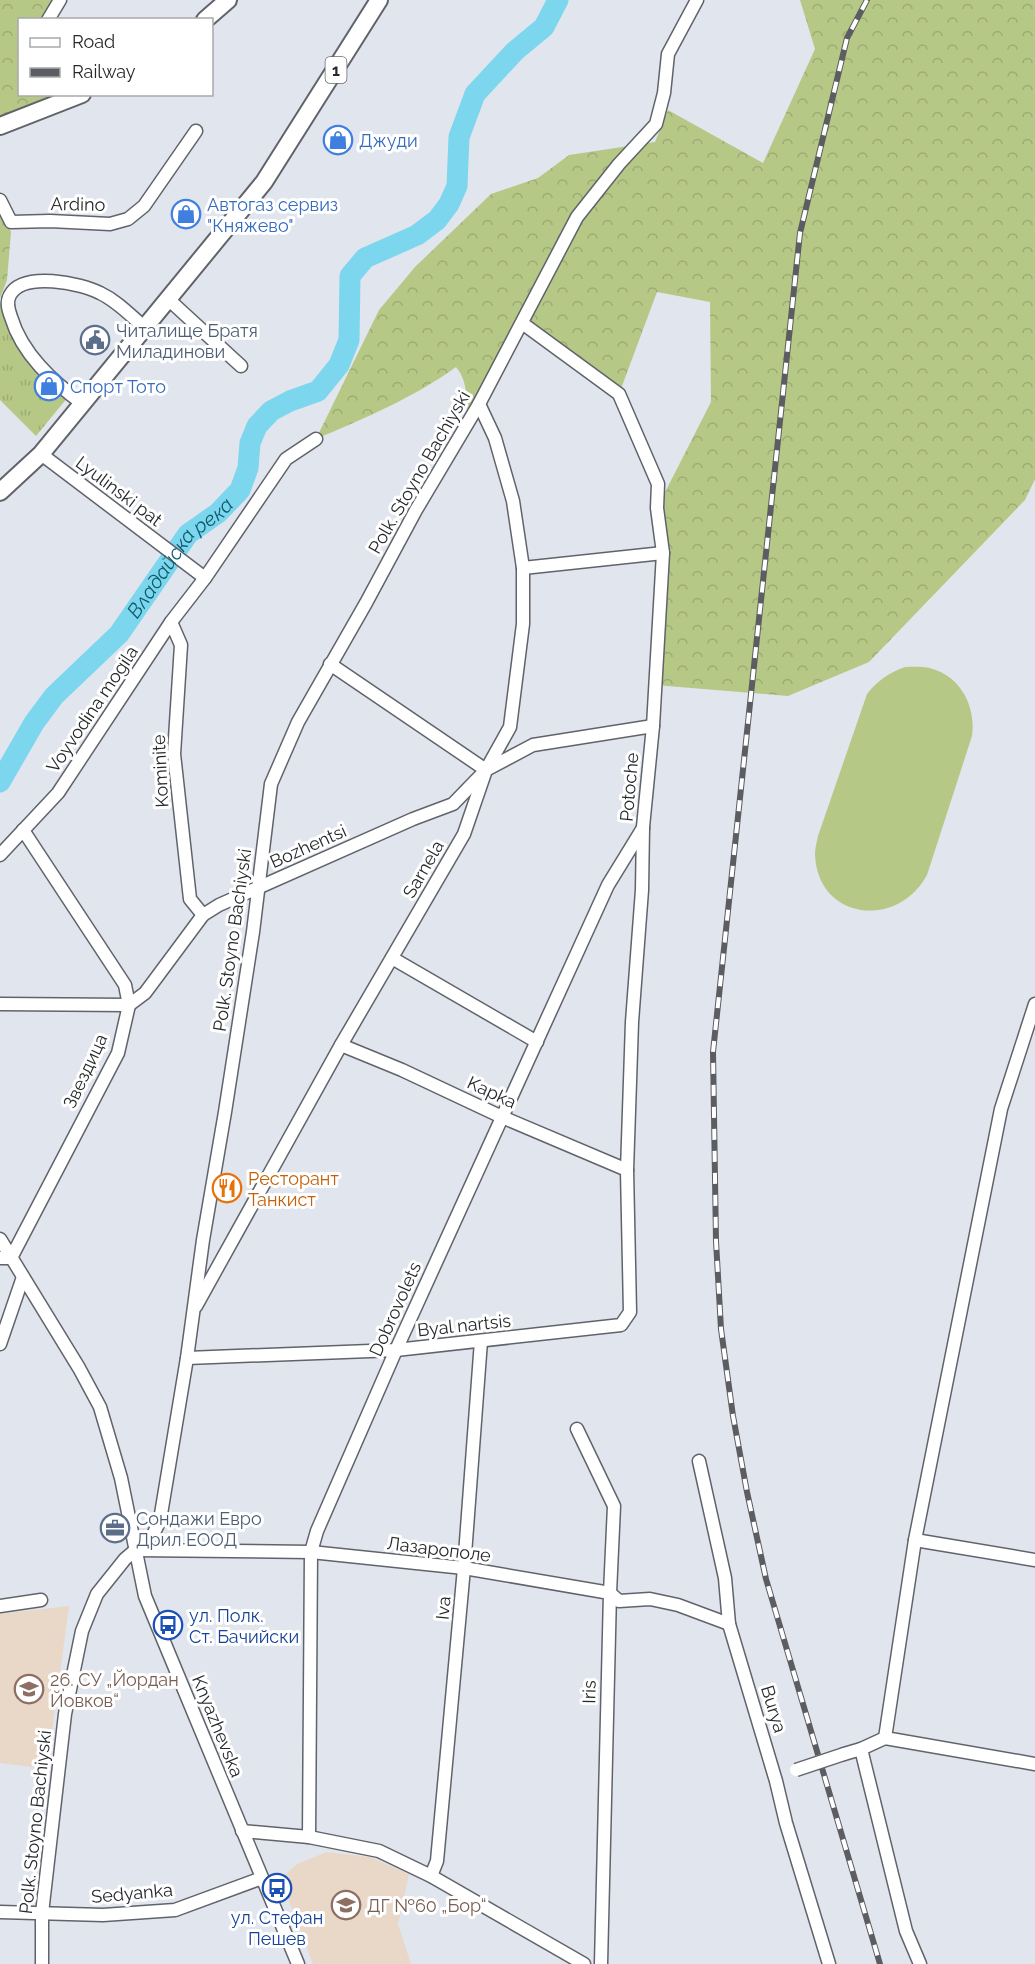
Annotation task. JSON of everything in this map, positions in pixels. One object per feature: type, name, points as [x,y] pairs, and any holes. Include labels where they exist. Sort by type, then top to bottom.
[{"type":"main road","points":[[207,18],[228,0]]},
{"type":"main road","name":"1","points":[[0,492],[40,454],[83,404],[167,298],[264,182],[379,0]]},
{"type":"main road","points":[[4,121],[76,96]]},
{"type":"street","points":[[49,18],[60,0]]},
{"type":"street","name":"Polk. Stoyno Bachiyski","points":[[42,1964],[42,1913],[66,1714],[82,1631],[97,1594],[125,1559],[153,1535],[160,1520],[187,1358],[202,1240],[225,1112],[260,887],[271,784],[297,722],[366,603],[416,510],[479,404],[577,217],[619,164],[656,124],[664,93],[668,54],[698,0]]},
{"type":"street","name":"Ardino","points":[[0,200],[11,222],[111,224],[129,219],[144,206],[196,131]]},
{"type":"street","points":[[83,404],[51,377],[29,354],[14,327],[7,305],[10,294],[24,284],[34,282],[79,285],[111,299],[144,327]]},
{"type":"street","points":[[167,298],[241,366]]},
{"type":"street","name":"Potoche","points":[[522,323],[619,394],[658,484],[657,508],[663,553],[653,726],[643,827],[642,890],[632,1022],[627,1170],[630,1312]]},
{"type":"street","name":"Sarnela","points":[[193,1312],[341,1045],[464,834],[486,770],[510,728],[523,624],[523,568],[513,501],[495,438],[479,404]]},
{"type":"street","name":"Voyvodina mogila","points":[[0,855],[57,793],[171,622],[200,574],[286,459],[316,439]]},
{"type":"street","name":"Lyulinski pat","points":[[40,454],[200,574]]},
{"type":"street","points":[[523,568],[663,553]]},
{"type":"street","name":"Kominite","points":[[171,622],[181,645],[174,754],[190,899],[203,915]]},
{"type":"street","points":[[330,664],[486,770]]},
{"type":"street","name":"Bozhentsi","points":[[129,1005],[145,993],[203,915],[219,905],[453,804],[486,770],[532,745],[653,726]]},
{"type":"street","name":"Dobrovolets","points":[[309,1838],[311,1551],[317,1531],[396,1350],[608,885],[643,827]]},
{"type":"street","points":[[0,1004],[129,1005],[125,985],[23,830]]},
{"type":"street","points":[[392,958],[537,1042]]},
{"type":"street","points":[[885,1738],[915,1540],[1001,1109],[1035,1004]]},
{"type":"street","name":"Звездица","points":[[5,1258],[118,1053],[129,1005]]},
{"type":"street","name":"Kapka","points":[[341,1045],[627,1170]]},
{"type":"street","name":"Knyazhevska","points":[[0,1239],[5,1258],[23,1276],[100,1407],[121,1478],[145,1596],[298,1964]]},
{"type":"street","points":[[0,1344],[23,1276]]},
{"type":"street","name":"Byal nartsis","points":[[187,1358],[396,1350],[621,1325],[630,1312]]},
{"type":"street","name":"Iva","points":[[431,1876],[437,1861],[465,1569],[481,1341]]},
{"type":"street","name":"Iris","points":[[577,1429],[614,1506],[601,1964]]},
{"type":"street","name":"Burya","points":[[699,1461],[725,1578],[729,1624],[776,1781],[786,1823],[830,1964]]},
{"type":"street","points":[[915,1540],[1035,1560]]},
{"type":"street","name":"Лазарополе","points":[[136,1550],[311,1551],[465,1569],[610,1593],[619,1601],[650,1599],[678,1605],[729,1624]]},
{"type":"street","points":[[0,1606],[41,1600]]},
{"type":"street","points":[[776,1781],[796,1770],[861,1749],[885,1738],[1035,1764]]},
{"type":"street","points":[[861,1749],[906,1931],[920,1964]]},
{"type":"street","points":[[242,1832],[309,1838],[380,1851],[431,1876],[584,1964]]},
{"type":"street","name":"Sedyanka","points":[[0,1912],[103,1915],[175,1910],[262,1878]]},
{"type":"shaded area","name":"26. СУ „Йордан Йовков“","points":[[69,1606],[47,1769],[0,1763],[0,1614]]},
{"type":"shaded area","name":"ДГ №60 „Бор“","points":[[327,1852],[370,1857],[409,1874],[398,1924],[411,1964],[313,1964],[283,1885],[285,1875],[297,1864]]},
{"type":"green space","points":[[0,0],[54,0],[45,18],[18,18],[18,96],[50,96],[0,116]]},
{"type":"green space","points":[[800,0],[1035,0],[1035,479],[1025,500],[869,662],[788,696],[655,685],[663,553],[657,508],[711,402],[710,302],[657,292],[619,394],[522,323],[468,424],[465,387],[456,367],[406,398],[316,439],[379,310],[415,267],[491,194],[538,178],[569,155],[655,142],[668,110],[763,163],[815,49]]},
{"type":"green space","points":[[0,209],[11,232],[7,280],[0,298]]},
{"type":"green space","points":[[0,304],[15,341],[30,366],[68,397],[36,436],[0,400]]},
{"type":"green space","points":[[905,667],[933,669],[952,679],[965,695],[969,705],[973,725],[972,736],[927,875],[914,893],[897,904],[879,910],[860,910],[843,904],[829,893],[819,876],[815,854],[818,836],[867,694],[884,678]]},
{"type":"waterway","name":"Владайска река","points":[[0,782],[34,723],[54,696],[119,634],[188,534],[218,513],[240,490],[248,468],[250,443],[257,426],[271,411],[318,391],[339,365],[349,340],[350,276],[365,258],[417,235],[437,220],[449,204],[457,186],[459,137],[475,94],[515,51],[544,27],[558,0]]},
{"type":"railway","points":[[867,0],[847,38],[800,233],[713,1052],[716,1241],[721,1329],[733,1416],[766,1579],[880,1964]]},
{"type":"place","name":"Джуди","points":[[338,140]]},
{"type":"place","name":"Автогаз сервиз \"Княжево\"","points":[[186,214]]},
{"type":"place","name":"Читалище Братя Миладинови","points":[[95,340]]},
{"type":"place","name":"Спорт Тото","points":[[49,386]]},
{"type":"place","name":"Ресторант Танкист","points":[[227,1188]]},
{"type":"place","name":"Сондажи Евро Дрил ЕООД","points":[[115,1528]]},
{"type":"place","name":"ул. Полк. Ст. Бачийски","points":[[168,1625]]},
{"type":"place","name":"26. СУ „Йордан Йовков“","points":[[29,1689]]},
{"type":"place","name":"ул. Стефан Пешев","points":[[277,1888]]},
{"type":"place","name":"ДГ №60 „Бор“","points":[[346,1905]]}]
